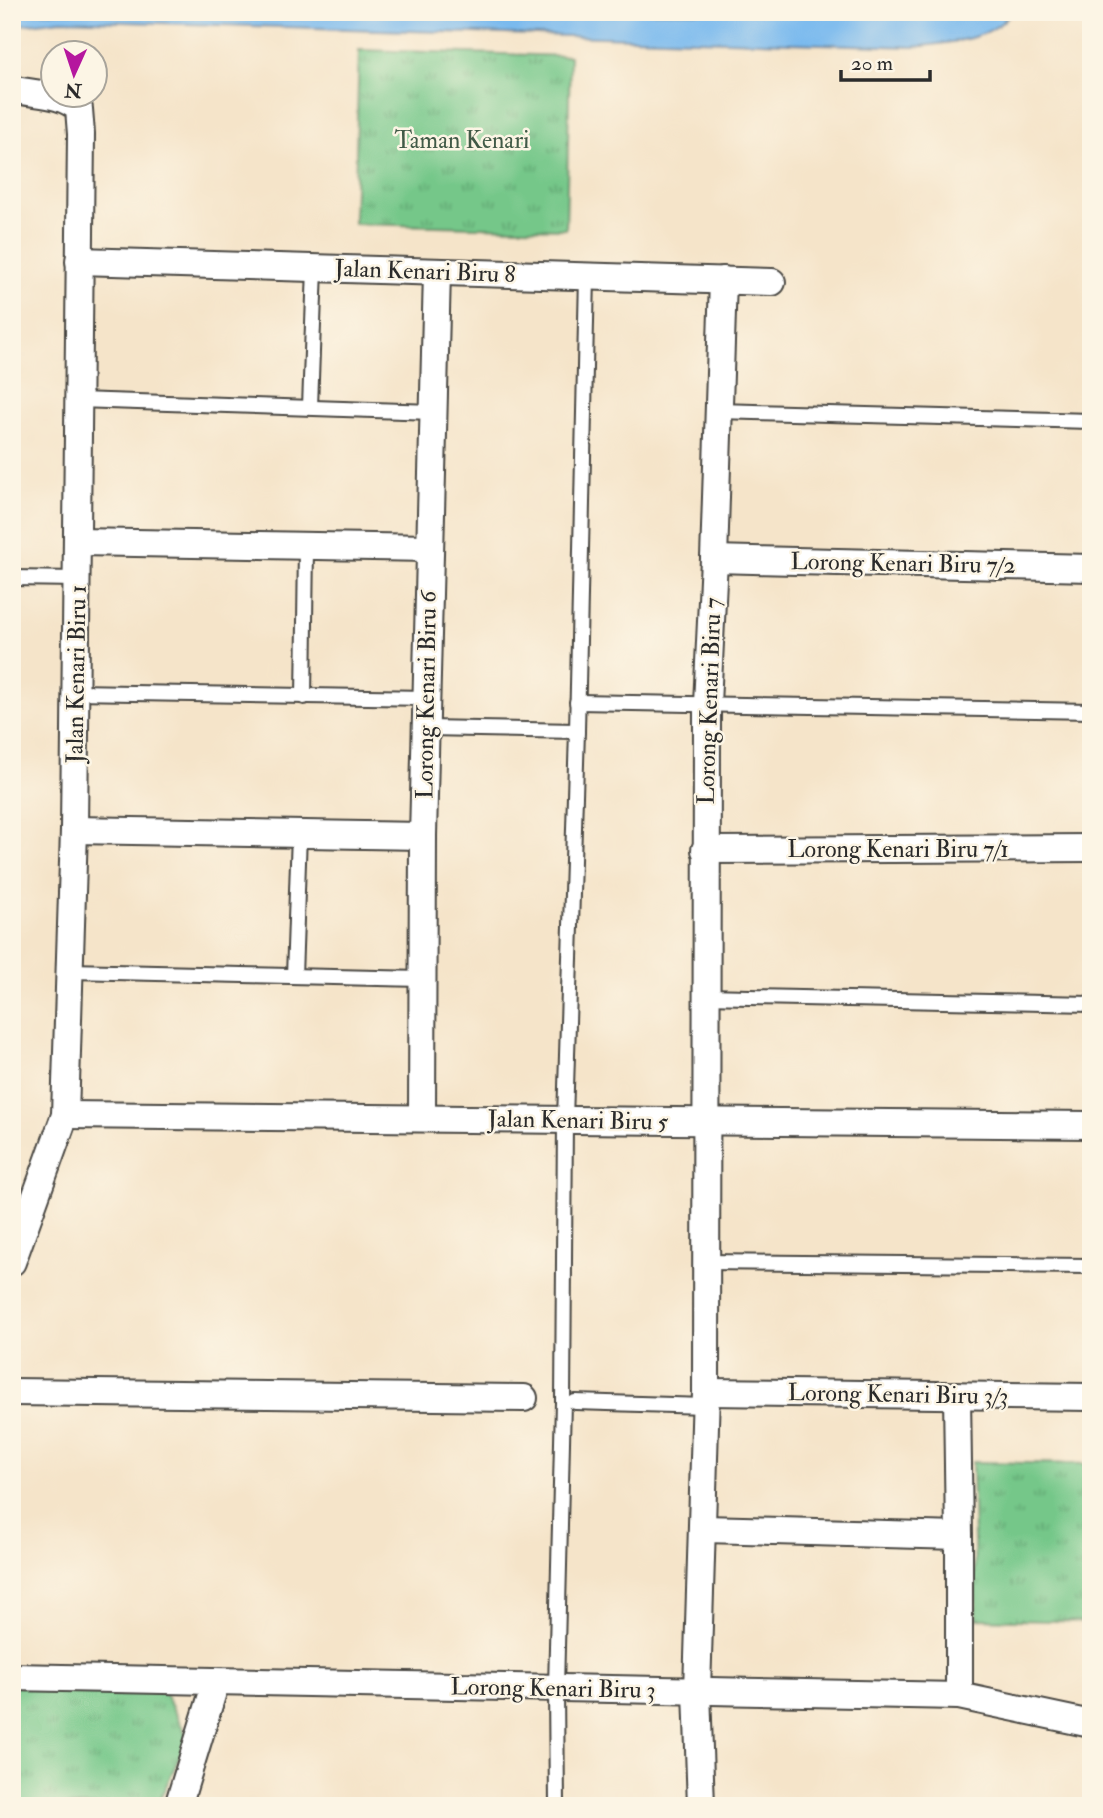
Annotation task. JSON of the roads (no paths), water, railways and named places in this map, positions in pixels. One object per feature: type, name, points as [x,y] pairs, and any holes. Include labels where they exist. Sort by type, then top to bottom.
[{"type":"street","points":[[12,89],[38,93]]},
{"type":"street","name":"Jalan Kenari Biru 1","points":[[12,1262],[65,1115],[78,579],[78,108]]},
{"type":"street","name":"Jalan Kenari Biru 8","points":[[79,261],[772,282]]},
{"type":"street","name":"Lorong Kenari Biru 6","points":[[422,1118],[423,836],[437,272]]},
{"type":"street","name":"Lorong Kenari Biru 7","points":[[702,1806],[697,1691],[706,1399],[707,704],[715,559],[723,280]]},
{"type":"street","points":[[78,542],[429,548]]},
{"type":"street","name":"Lorong Kenari Biru 7/2","points":[[715,559],[1091,568]]},
{"type":"street","points":[[74,830],[423,836]]},
{"type":"street","name":"Lorong Kenari Biru 7/1","points":[[705,850],[1091,848]]},
{"type":"street","name":"Jalan Kenari Biru 5","points":[[65,1115],[1091,1125]]},
{"type":"street","points":[[12,1392],[524,1398]]},
{"type":"street","points":[[957,1395],[959,1696]]},
{"type":"street","name":"Lorong Kenari Biru 3/3","points":[[706,1399],[957,1395],[1091,1397]]},
{"type":"street","points":[[704,1530],[960,1536]]},
{"type":"street","name":"Lorong Kenari Biru 3","points":[[12,1677],[959,1696],[1091,1724]]},
{"type":"street","points":[[178,1806],[216,1682]]},
{"type":"lane","points":[[310,407],[314,268]]},
{"type":"lane","points":[[556,1806],[565,1120],[587,276]]},
{"type":"lane","points":[[78,400],[433,412]]},
{"type":"lane","points":[[718,411],[1091,421]]},
{"type":"lane","points":[[304,696],[306,547]]},
{"type":"lane","points":[[12,579],[78,579]]},
{"type":"lane","points":[[75,692],[428,698]]},
{"type":"lane","points":[[577,702],[1091,711]]},
{"type":"lane","points":[[427,727],[577,730]]},
{"type":"lane","points":[[294,976],[299,834]]},
{"type":"lane","points":[[70,971],[422,979]]},
{"type":"lane","points":[[705,996],[1091,1004]]},
{"type":"lane","points":[[706,1262],[1091,1266]]},
{"type":"lane","points":[[575,1402],[706,1399]]},
{"type":"water","points":[[12,12],[1011,12],[1003,22],[980,35],[954,42],[914,47],[61,20],[12,26]]},
{"type":"park label","name":"Taman Kenari","points":[[462,140]]}]
